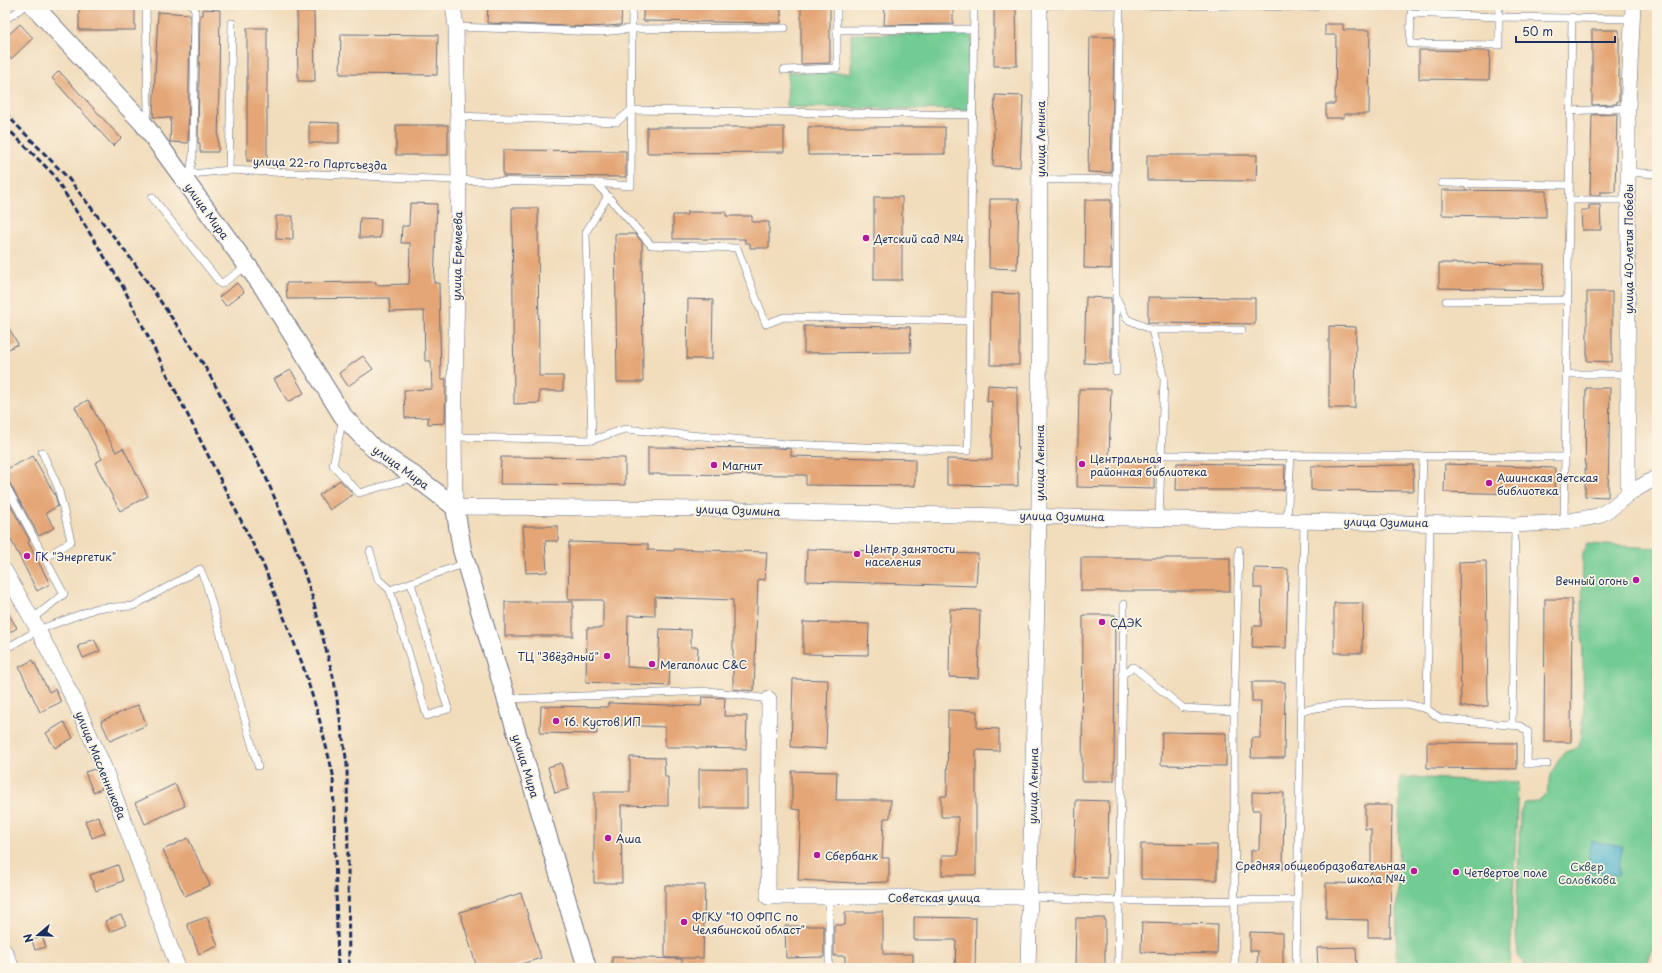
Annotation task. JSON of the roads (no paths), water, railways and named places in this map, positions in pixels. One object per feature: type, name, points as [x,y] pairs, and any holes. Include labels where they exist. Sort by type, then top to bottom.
[{"type":"street","name":"улица Мира","points":[[33,5],[143,123],[186,174],[263,287],[343,416],[372,448],[416,477],[455,507],[466,563],[587,968]]},
{"type":"street","name":"улица Еремеева","points":[[453,5],[456,27],[459,179],[454,437],[455,507]]},
{"type":"street","name":"улица Ленина","points":[[1028,968],[1039,516],[1040,5]]},
{"type":"street","name":"улица 40-летия Победы","points":[[1628,494],[1628,108],[1633,12]]},
{"type":"street","name":"улица Озимина","points":[[455,507],[718,509],[786,512],[1304,520],[1515,525],[1564,522],[1598,516],[1613,507],[1628,494],[1657,477]]},
{"type":"street","name":"улица Масленникова","points":[[5,571],[35,624],[75,702],[104,767],[178,968]]},
{"type":"street","name":"Советская улица","points":[[769,699],[768,897],[1030,897]]},
{"type":"street","points":[[5,952],[12,968]]},
{"type":"lane","points":[[5,20],[26,5]]},
{"type":"lane","points":[[143,123],[148,112],[146,5]]},
{"type":"lane","points":[[186,174],[193,155],[195,10],[192,5]]},
{"type":"lane","points":[[631,110],[632,5]]},
{"type":"lane","points":[[784,70],[837,68],[837,5]]},
{"type":"lane","points":[[454,437],[592,440],[625,429],[788,444],[968,450],[974,5]]},
{"type":"lane","points":[[1040,5],[1314,7],[1314,5]]},
{"type":"lane","points":[[1116,372],[1116,180],[1120,5]]},
{"type":"lane","points":[[1499,5],[1499,17],[1499,45],[1410,44],[1411,13],[1499,17],[1572,17],[1633,12]]},
{"type":"lane","points":[[1564,522],[1572,17]]},
{"type":"lane","points":[[229,170],[232,23]]},
{"type":"lane","points":[[456,27],[601,32],[632,29],[785,28]]},
{"type":"lane","points":[[837,30],[974,29]]},
{"type":"lane","points":[[1570,111],[1628,108]]},
{"type":"lane","points":[[458,116],[617,122],[631,110],[973,115]]},
{"type":"lane","name":"улица 22-го Партсъезда","points":[[186,174],[229,170],[596,183],[631,186],[631,110]]},
{"type":"lane","points":[[1628,172],[1657,174]]},
{"type":"lane","points":[[1040,180],[1116,180]]},
{"type":"lane","points":[[596,183],[651,245],[737,248],[766,324],[784,317],[970,321]]},
{"type":"lane","points":[[1442,183],[1569,185]]},
{"type":"lane","points":[[592,440],[586,232],[608,196]]},
{"type":"lane","points":[[152,197],[221,284],[248,266]]},
{"type":"lane","points":[[1569,200],[1628,200]]},
{"type":"lane","points":[[1117,299],[1127,319],[1152,330],[1242,330]]},
{"type":"lane","points":[[1446,300],[1568,300]]},
{"type":"lane","points":[[1152,330],[1164,379],[1159,518]]},
{"type":"lane","points":[[1566,374],[1628,374]]},
{"type":"lane","points":[[343,416],[333,465],[359,493],[416,477]]},
{"type":"lane","points":[[42,452],[58,487],[70,542],[45,558]]},
{"type":"lane","points":[[1161,455],[1565,457]]},
{"type":"lane","points":[[1287,520],[1291,456]]},
{"type":"lane","points":[[1424,456],[1426,523],[1427,709]]},
{"type":"lane","points":[[5,484],[64,594],[35,624],[5,649]]},
{"type":"lane","points":[[1296,968],[1304,520]]},
{"type":"lane","points":[[1512,725],[1515,525]]},
{"type":"lane","points":[[1235,968],[1236,900],[1234,711],[1239,550]]},
{"type":"lane","points":[[370,551],[378,579],[390,590],[427,716],[448,709],[411,583]]},
{"type":"lane","points":[[390,590],[466,563]]},
{"type":"lane","points":[[35,624],[97,608],[132,606],[200,569],[206,583],[258,766]]},
{"type":"lane","points":[[1118,968],[1124,604]]},
{"type":"lane","points":[[1122,674],[1133,667],[1183,708],[1234,711]]},
{"type":"lane","points":[[506,699],[709,692],[769,699]]},
{"type":"lane","points":[[1300,711],[1332,705],[1407,704],[1427,709],[1441,719],[1520,726],[1528,732],[1527,764],[1547,764]]},
{"type":"lane","points":[[829,897],[829,968]]},
{"type":"lane","name":"Советская улица","points":[[1030,897],[1120,901],[1297,900]]},
{"type":"water","points":[[1591,841],[1622,846],[1618,875],[1587,870]]},
{"type":"railway","points":[[5,113],[68,178],[135,264],[204,365],[265,475],[297,551],[312,596],[334,680],[347,764],[349,968]]},
{"type":"railway","points":[[5,126],[53,174],[122,285],[263,564],[302,663],[318,714],[333,774],[338,968]]},
{"type":"place","name":"Детский сад №4","points":[[866,238]]},
{"type":"place","name":"Центральная районная библиотека","points":[[1082,464]]},
{"type":"place","name":"Магнит","points":[[714,465]]},
{"type":"place","name":"Ашинская детская библиотека","points":[[1489,483]]},
{"type":"place","name":"Центр занятости населения","points":[[857,554]]},
{"type":"place","name":"ГК \"Энергетик\"","points":[[27,556]]},
{"type":"place","name":"Вечный огонь","points":[[1636,580]]},
{"type":"place","name":"СДЭК","points":[[1102,622]]},
{"type":"place","name":"ТЦ \"Звёздный\"","points":[[607,656]]},
{"type":"place","name":"Мегаполис C&C","points":[[652,664]]},
{"type":"place","name":"16. Кустов ИП","points":[[556,721]]},
{"type":"place","name":"Аша","points":[[608,838]]},
{"type":"place","name":"Сбербанк","points":[[817,855]]},
{"type":"place","name":"Средняя общеобразовательная школа №4","points":[[1414,871]]},
{"type":"place","name":"Четвертое поле","points":[[1456,872]]},
{"type":"place","name":"ФГКУ \"10 ОФПС по Челябинской област\"","points":[[684,922]]},
{"type":"park label","name":"Сквер Соловкова","points":[[1587,872]]}]
